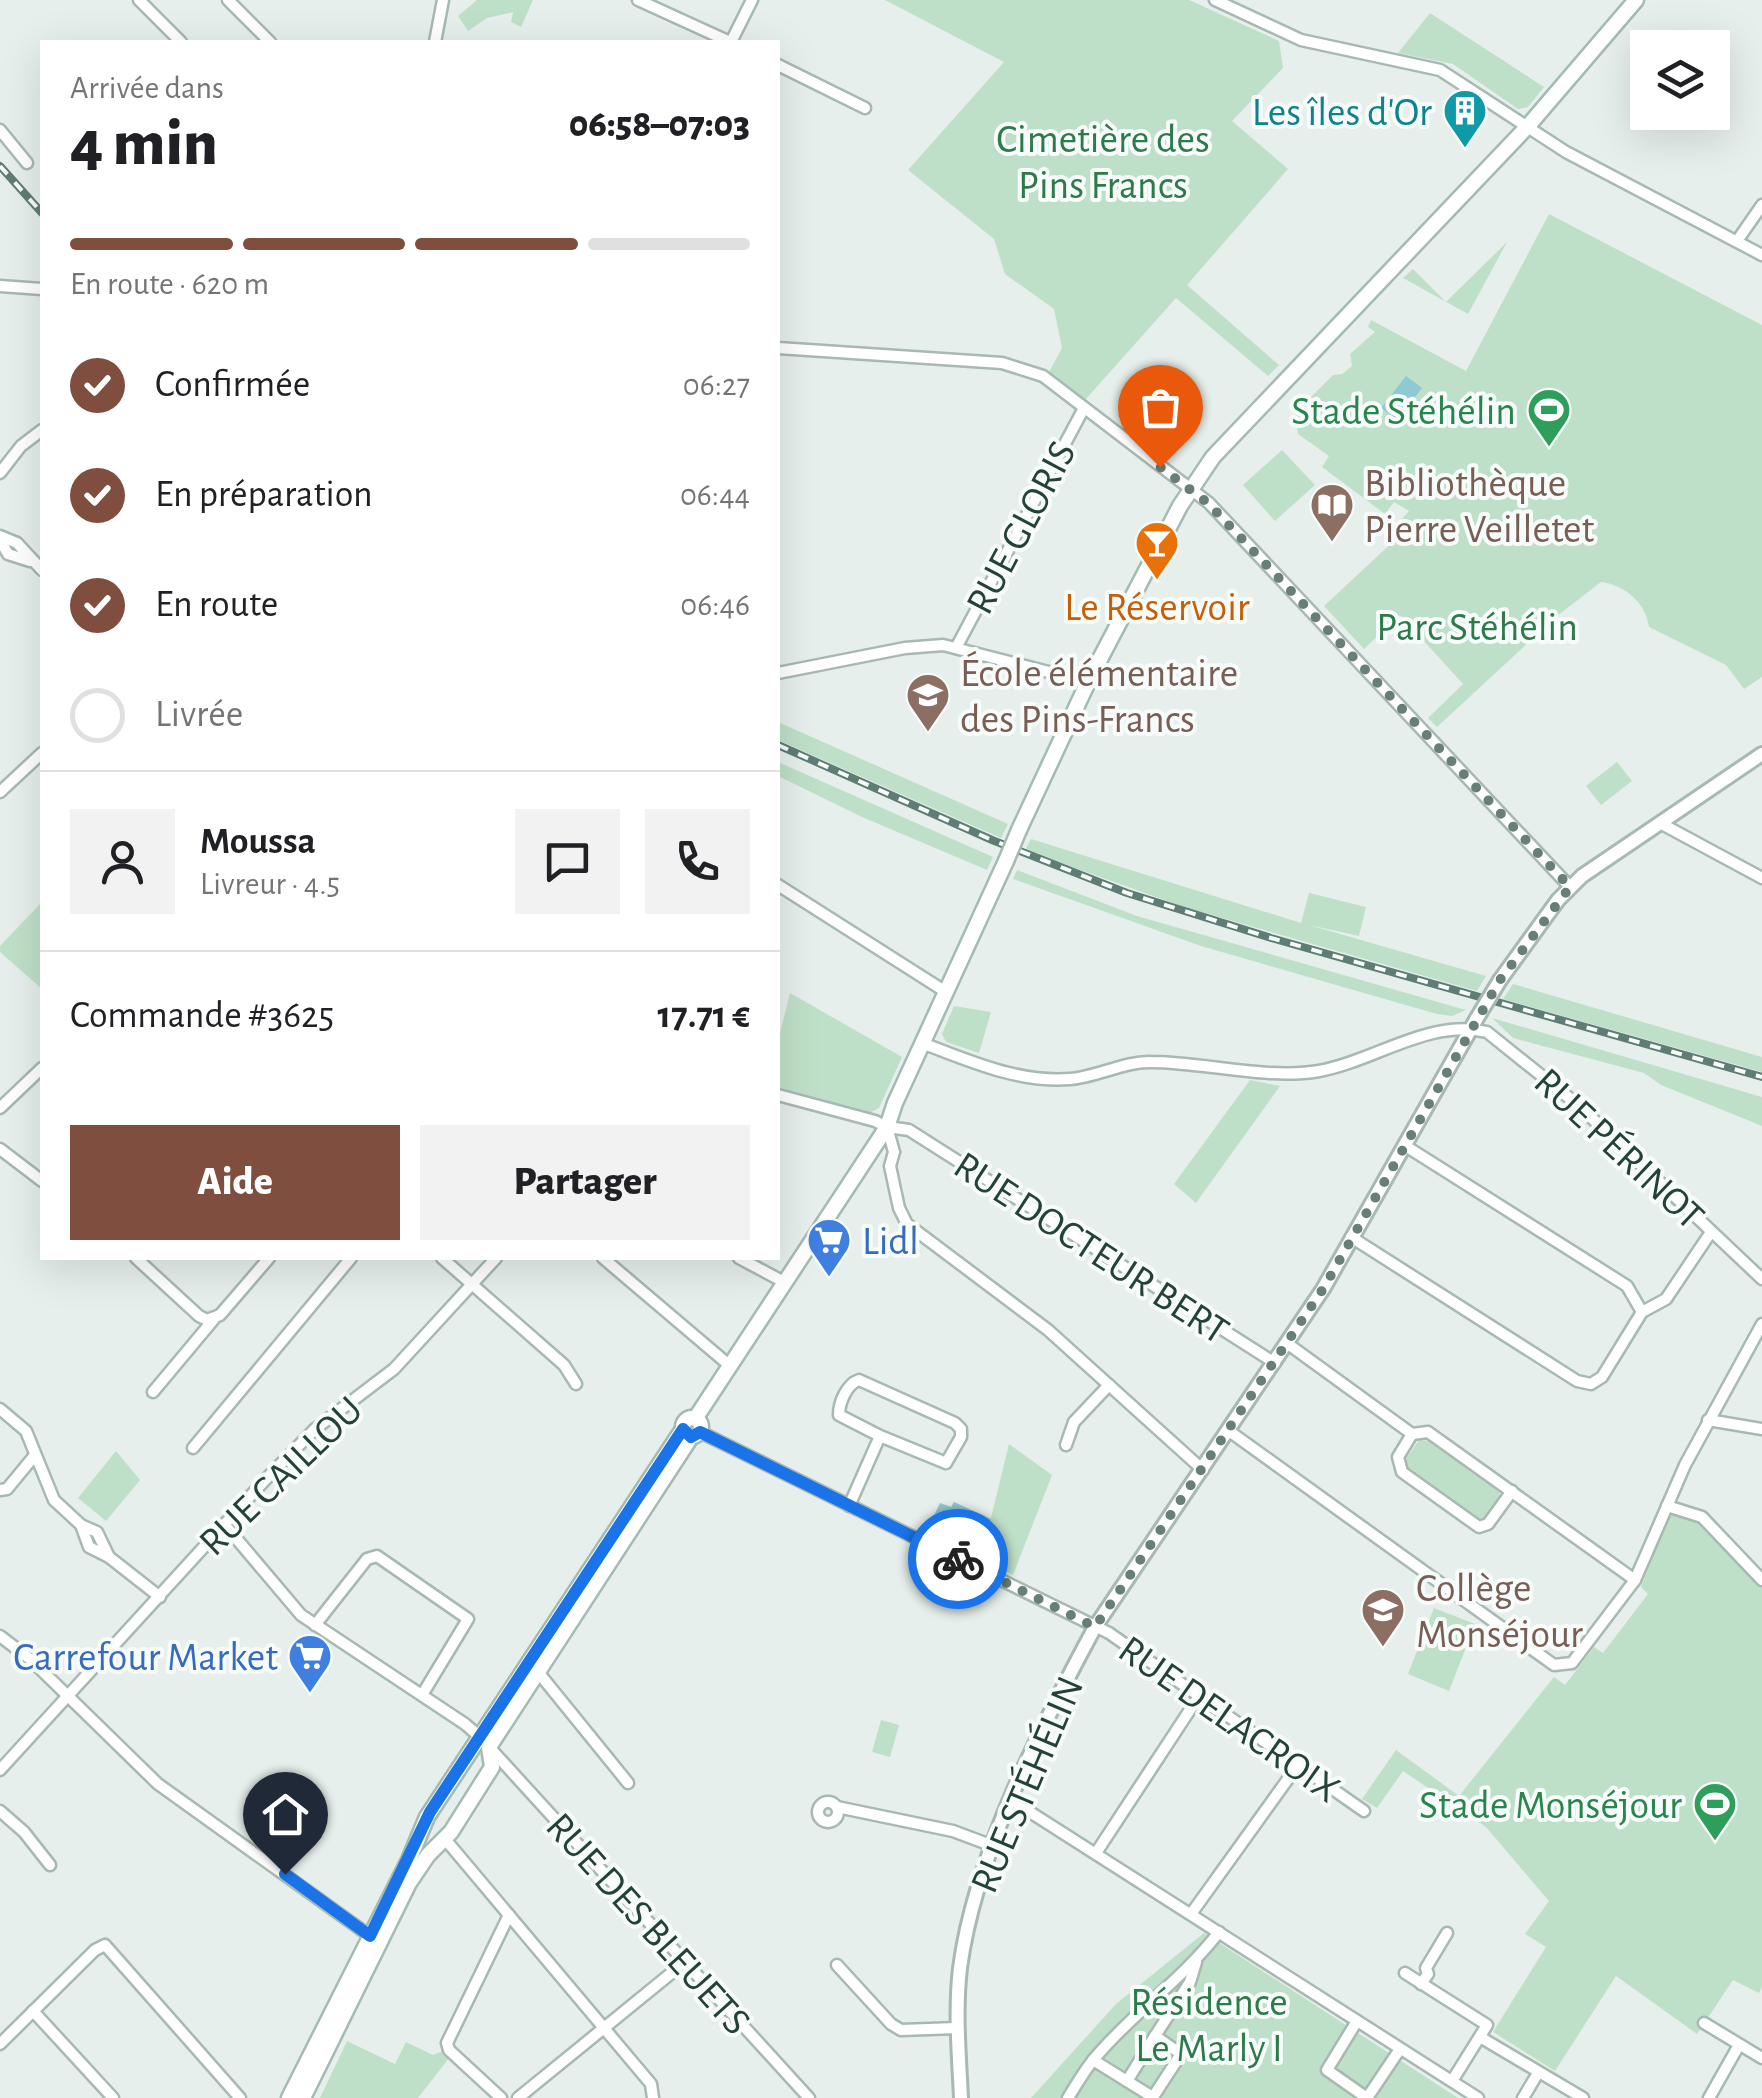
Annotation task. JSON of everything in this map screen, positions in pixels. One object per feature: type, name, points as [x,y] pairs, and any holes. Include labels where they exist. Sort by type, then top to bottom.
[{"type":"main road","points":[[290,2098],[409,1860],[423,1824],[538,1672],[729,1365],[887,1127],[1088,682],[1192,488],[1213,457],[1272,392],[1528,126],[1636,0]]},
{"type":"main road","points":[[484,1742],[692,1429]]},
{"type":"main road","points":[[303,2098],[409,1883],[428,1855],[445,1839],[492,1768],[484,1742]]},
{"type":"street","points":[[139,0],[179,40]]},
{"type":"street","points":[[228,0],[268,40]]},
{"type":"street","points":[[435,40],[443,0]]},
{"type":"street","points":[[638,0],[726,40]]},
{"type":"street","points":[[731,40],[752,0]]},
{"type":"street","points":[[1215,0],[1241,5],[1302,40],[1440,70],[1582,161],[1762,255]]},
{"type":"street","points":[[780,67],[865,108]]},
{"type":"street","points":[[0,130],[26,163]]},
{"type":"street","points":[[1737,241],[1762,205]]},
{"type":"street","points":[[0,286],[40,289]]},
{"type":"street","points":[[780,348],[1002,363],[1043,376],[1192,488],[1570,887]]},
{"type":"street","name":"RUE GLORIS","points":[[957,646],[1084,408]]},
{"type":"street","points":[[0,472],[21,446],[40,432]]},
{"type":"street","points":[[0,538],[17,543],[40,569]]},
{"type":"street","points":[[780,673],[917,646],[957,646],[1088,682]]},
{"type":"street","name":"RUE STÉHÉLIN","points":[[961,2098],[957,2028],[964,1944],[992,1846],[1011,1800],[1095,1627],[1288,1344],[1500,980],[1570,887],[1762,754]]},
{"type":"street","points":[[0,792],[40,755]]},
{"type":"street","points":[[1660,823],[1762,878]]},
{"type":"street","points":[[780,886],[946,992]]},
{"type":"street","points":[[922,1044],[995,1070],[1040,1079],[1097,1075],[1147,1061],[1300,1073],[1329,1069],[1474,1023]]},
{"type":"street","name":"RUE PÉRINOT","points":[[1474,1023],[1578,1105],[1762,1279]]},
{"type":"street","points":[[0,1108],[40,1070]]},
{"type":"street","points":[[780,1096],[875,1120],[887,1127],[894,1152],[890,1166],[899,1208],[907,1224],[1048,1330],[1202,1470]]},
{"type":"street","name":"RUE DOCTEUR BERT","points":[[887,1127],[910,1130],[1274,1364]]},
{"type":"street","points":[[1404,1144],[1627,1286],[1642,1312]]},
{"type":"street","points":[[0,1149],[40,1179]]},
{"type":"street","points":[[1351,1237],[1576,1381],[1591,1384],[1602,1377],[1642,1312],[1666,1299],[1711,1232]]},
{"type":"street","points":[[138,1260],[199,1316],[214,1318]]},
{"type":"street","points":[[153,1392],[267,1260]]},
{"type":"street","points":[[193,1448],[349,1260]]},
{"type":"street","points":[[444,1260],[564,1365],[576,1384]]},
{"type":"street","name":"RUE CAILLOU","points":[[0,1770],[315,1429],[394,1369],[494,1260]]},
{"type":"street","points":[[604,1260],[729,1365]]},
{"type":"street","points":[[743,1260],[784,1282]]},
{"type":"street","points":[[1229,1432],[1396,1548],[1554,1665],[1563,1666],[1572,1663],[1635,1580],[1708,1420],[1762,1324]]},
{"type":"street","points":[[1288,1344],[1412,1434],[1428,1432],[1635,1580]]},
{"type":"street","points":[[854,1381],[961,1429],[961,1437],[946,1463],[880,1436],[839,1415],[854,1381]]},
{"type":"street","points":[[1066,1445],[1074,1422],[1109,1385]]},
{"type":"street","points":[[0,1409],[26,1431],[54,1500],[81,1525],[97,1532],[109,1557],[160,1596]]},
{"type":"street","points":[[1708,1420],[1762,1429]]},
{"type":"street","name":"RUE DELACROIX","points":[[692,1429],[1109,1633],[1364,1811]]},
{"type":"street","points":[[1412,1434],[1398,1458],[1402,1472],[1479,1527],[1488,1524],[1512,1491]]},
{"type":"street","points":[[849,1506],[880,1436]]},
{"type":"street","points":[[1,1490],[8,1489],[35,1455]]},
{"type":"street","points":[[1667,1506],[1702,1517],[1762,1580]]},
{"type":"street","name":"RUE DES BLEUETS","points":[[224,1524],[315,1626],[422,1695],[484,1742],[807,2097]]},
{"type":"street","points":[[315,1626],[371,1556],[391,1566],[468,1619],[422,1695]]},
{"type":"street","points":[[0,1636],[30,1659],[158,1784],[370,1936]]},
{"type":"street","points":[[538,1672],[628,1783]]},
{"type":"street","points":[[1096,1853],[1199,1696]]},
{"type":"street","points":[[1191,1914],[1298,1765]]},
{"type":"street","points":[[1011,1800],[1478,2098]]},
{"type":"street","points":[[837,1808],[952,1831],[992,1846]]},
{"type":"street","points":[[0,1810],[50,1865]]},
{"type":"street","points":[[445,1839],[650,2084],[653,2098]]},
{"type":"street","points":[[501,2098],[448,2044],[509,1915]]},
{"type":"street","points":[[1068,2098],[1093,2060],[1140,2011],[1196,1962],[1219,1932]]},
{"type":"street","points":[[1421,1984],[1447,1933]]},
{"type":"street","points":[[0,2044],[95,1950],[105,1945],[240,2098]]},
{"type":"street","points":[[518,2098],[685,1962]]},
{"type":"street","points":[[1126,2081],[1190,1982],[1196,1962]]},
{"type":"street","points":[[837,1966],[890,2024],[902,2030],[957,2028]]},
{"type":"street","points":[[1405,1973],[1487,2025],[1452,2081]]},
{"type":"street","points":[[34,2011],[113,2098]]},
{"type":"street","points":[[1356,2021],[1327,2070],[1367,2098],[1400,2049]]},
{"type":"street","points":[[1704,2024],[1762,2058]]},
{"type":"street","points":[[1093,2060],[1151,2096],[1181,2054],[1155,2036]]},
{"type":"street","points":[[1480,2037],[1583,2098]]},
{"type":"street","points":[[1709,2098],[1739,2045]]},
{"type":"street","points":[[1523,2098],[1538,2073]]},
{"type":"green space","points":[[477,0],[533,0],[521,27],[511,22],[513,12],[487,18],[468,31],[458,16]]},
{"type":"green space","name":"Cimetière des Pins Francs","points":[[885,0],[1189,0],[1279,41],[1283,68],[1232,121],[1288,169],[1187,285],[1279,365],[1268,376],[1176,298],[1085,400],[1049,372],[1062,348],[1054,309],[1005,274],[994,239],[908,170],[1004,62]]},
{"type":"green space","points":[[1430,13],[1544,87],[1528,107],[1518,109],[1453,64],[1398,53]]},
{"type":"green space","name":"Stade Stéhélin","points":[[1549,214],[1762,325],[1762,677],[1744,689],[1726,665],[1649,627],[1644,610],[1633,597],[1601,582],[1557,616],[1437,727],[1428,718],[1463,684],[1400,615],[1364,649],[1324,606],[1398,537],[1393,529],[1409,511],[1394,502],[1385,514],[1322,467],[1329,456],[1298,434],[1295,413],[1333,375],[1352,366],[1350,354],[1375,332],[1368,327],[1371,320],[1466,371]]},
{"type":"green space","points":[[1507,242],[1468,314],[1446,302]]},
{"type":"green space","points":[[1413,269],[1446,302],[1403,278]]},
{"type":"green space","points":[[1282,450],[1315,485],[1275,521],[1243,485]]},
{"type":"green space","points":[[780,723],[1008,824],[1001,838],[780,741]]},
{"type":"green space","points":[[1617,762],[1632,781],[1601,805],[1586,786]]},
{"type":"green space","points":[[780,763],[993,857],[987,870],[780,777]]},
{"type":"green space","points":[[1031,839],[1301,923],[1309,893],[1366,907],[1359,936],[1309,925],[1486,976],[1477,991],[1184,907],[1025,850]]},
{"type":"green space","points":[[1017,870],[1137,916],[1466,1010],[1452,1016],[1437,1014],[1201,946],[1013,879]]},
{"type":"green space","points":[[40,904],[40,987],[0,952],[0,946]]},
{"type":"green space","points":[[1513,984],[1762,1057],[1762,1072],[1503,999]]},
{"type":"green space","points":[[790,993],[902,1057],[879,1108],[870,1113],[780,1088],[780,1033]]},
{"type":"green space","points":[[954,1006],[991,1012],[979,1053],[946,1042],[942,1034]]},
{"type":"green space","points":[[1492,1018],[1762,1097],[1762,1126],[1661,1085],[1644,1073],[1513,1038]]},
{"type":"green space","points":[[1250,1080],[1280,1086],[1196,1203],[1174,1184]]},
{"type":"green space","points":[[1419,1440],[1429,1441],[1500,1490],[1499,1500],[1486,1519],[1476,1520],[1407,1471],[1405,1460]]},
{"type":"green space","points":[[1009,1444],[1052,1475],[1013,1575],[981,1559]]},
{"type":"green space","points":[[116,1451],[140,1480],[106,1521],[78,1498]]},
{"type":"green space","points":[[1676,1515],[1699,1523],[1762,1588],[1762,1987],[1759,1993],[1733,1980],[1697,2034],[1616,1976],[1555,2071],[1493,2032],[1546,1947],[1525,1934],[1549,1901],[1486,1827],[1403,1771],[1377,1808],[1362,1799],[1396,1750],[1459,1796],[1554,1677],[1565,1685],[1594,1647],[1603,1653],[1648,1594],[1641,1587],[1668,1517]]},
{"type":"green space","points":[[1434,1608],[1475,1624],[1449,1691],[1408,1674]]},
{"type":"green space","points":[[881,1720],[899,1725],[890,1757],[872,1752]]},
{"type":"green space","name":"Résidence Le Marly I","points":[[1204,1933],[1458,2098],[1031,2098],[1116,2004]]},
{"type":"green space","points":[[347,2041],[395,2064],[406,2042],[433,2055],[443,2051],[449,2058],[418,2098],[320,2098]]},
{"type":"water","points":[[1406,376],[1422,388],[1397,420],[1381,408]]},
{"type":"water","points":[[954,1502],[991,1519],[981,1559],[926,1532],[940,1503],[951,1507]]},
{"type":"railway","points":[[0,166],[40,211]]},
{"type":"railway","points":[[780,746],[992,840],[1127,893],[1271,938],[1762,1077]]},
{"type":"way so far","points":[[958,1559],[1095,1627],[1323,1289],[1500,980],[1570,887],[1208,503],[1160,467]]},
{"type":"place","name":"Les îles d'Or","points":[[1465,149]]},
{"type":"place","name":"Stade Stéhélin","points":[[1549,448]]},
{"type":"place","name":"Bibliothèque Pierre Veilletet","points":[[1332,543]]},
{"type":"place","name":"Le Réservoir","points":[[1157,581]]},
{"type":"place","name":"École élémentaire des Pins-Francs","points":[[928,733]]},
{"type":"place","name":"Lidl","points":[[829,1278]]},
{"type":"place","name":"Collège Monséjour","points":[[1383,1648]]},
{"type":"place","name":"Carrefour Market","points":[[310,1694]]},
{"type":"place","name":"Stade Monséjour","points":[[1715,1842]]},
{"type":"route","points":[[285,1874],[370,1936],[430,1812],[683,1429],[691,1437],[700,1432],[958,1559]]},
{"type":"park label","name":"Parc Stéhélin","points":[[1477,626]]}]
